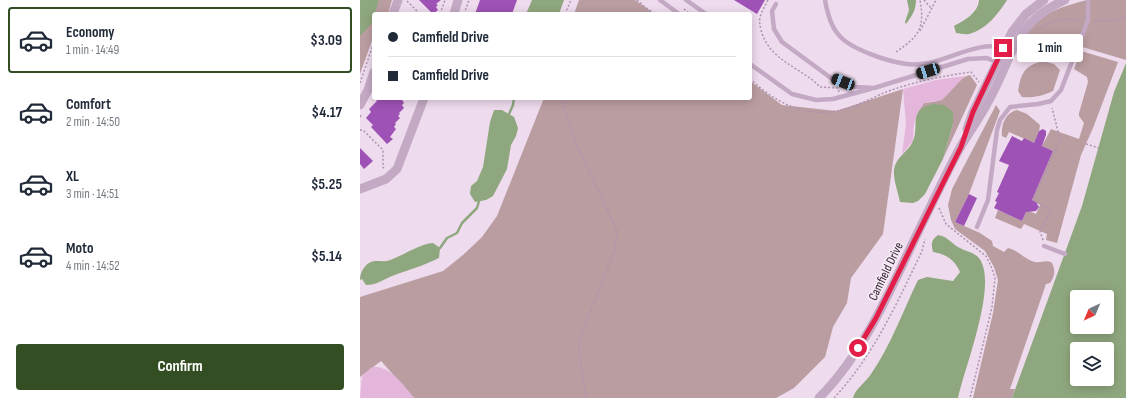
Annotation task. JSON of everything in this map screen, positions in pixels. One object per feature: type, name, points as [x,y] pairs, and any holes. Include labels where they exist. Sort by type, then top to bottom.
[{"type":"street","points":[[394,12],[398,0]]},
{"type":"street","points":[[455,12],[458,0]]},
{"type":"street","name":"Camfield Drive","points":[[819,398],[839,376],[854,355],[876,318],[961,147],[990,98],[1001,64],[1018,23],[1026,14],[1044,0]]},
{"type":"street","name":"Camfield Drive","points":[[1008,50],[1018,40],[1029,23],[1045,10],[1060,1]]},
{"type":"street","points":[[360,105],[368,90],[372,78]]},
{"type":"street","points":[[360,189],[386,179],[397,169],[423,100]]},
{"type":"lane","points":[[660,0],[677,12]]},
{"type":"lane","points":[[686,0],[703,12]]},
{"type":"lane","points":[[825,0],[828,15],[838,34],[856,47],[887,60],[909,64],[923,63],[984,47],[999,47],[1008,50]]},
{"type":"lane","points":[[977,227],[988,200],[997,130],[1000,120],[1010,106],[1038,104],[1051,101],[1061,90],[1088,20],[1088,0]]},
{"type":"lane","points":[[776,4],[772,11],[774,29],[782,42],[831,78],[855,87],[874,88]]},
{"type":"lane","points":[[752,65],[792,94],[816,100],[833,99],[874,88],[968,59],[987,58],[1001,64]]},
{"type":"lane","points":[[1044,246],[1065,254]]},
{"type":"path","points":[[404,7],[406,0],[418,12]]},
{"type":"path","points":[[441,12],[445,0]]},
{"type":"path","points":[[465,12],[469,0]]},
{"type":"path","points":[[566,12],[571,0]]},
{"type":"path","points":[[637,0],[653,12]]},
{"type":"path","points":[[918,34],[921,26],[922,11],[920,0]]},
{"type":"path","points":[[924,0],[932,9]]},
{"type":"path","points":[[896,52],[911,42],[918,34],[936,0]]},
{"type":"path","points":[[1033,33],[1045,25],[1059,20],[1113,21],[1126,17]]},
{"type":"path","points":[[360,83],[372,48]]},
{"type":"path","points":[[561,100],[576,143],[617,231],[615,250],[580,338],[579,350],[586,398]]},
{"type":"path","points":[[1044,246],[1040,232],[1051,209],[1033,200],[1060,139],[1052,107]]},
{"type":"path","points":[[360,130],[363,130],[383,150],[382,167],[386,171],[389,168]]},
{"type":"path","points":[[1086,144],[1099,148]]},
{"type":"path","points":[[939,206],[946,224],[986,256],[995,278],[992,307],[970,398]]},
{"type":"shaded area","points":[[360,0],[392,0],[389,12],[372,12],[372,41],[360,74]]},
{"type":"shaded area","points":[[360,0],[379,0],[375,12],[372,12],[372,23],[360,36]]},
{"type":"shaded area","points":[[532,0],[564,0],[560,12],[527,12]]},
{"type":"shaded area","points":[[579,0],[635,0],[652,12],[575,12]]},
{"type":"shaded area","points":[[907,0],[916,0],[913,13],[906,24],[905,22],[909,10]]},
{"type":"shaded area","points":[[979,0],[1007,0],[996,16],[981,29],[969,34],[956,33],[954,26],[974,12]]},
{"type":"shaded area","points":[[1087,0],[1126,0],[1126,60],[1079,46],[1027,34],[1038,21],[1050,12]]},
{"type":"shaded area","points":[[1081,51],[1118,62],[1081,155],[1057,243],[1046,240],[1047,234],[1024,224],[1021,229],[995,218],[998,210],[1022,221],[1027,210],[1036,214],[1040,205],[1032,200],[1053,151],[1042,146],[1051,129],[1079,139],[1084,123],[1079,116],[1079,113],[1088,82],[1087,77],[1074,69]]},
{"type":"shaded area","points":[[1043,61],[1054,64],[1060,70],[1053,91],[1038,96],[1022,97],[1018,91],[1020,79],[1024,71],[1032,65]]},
{"type":"shaded area","points":[[1126,63],[1126,398],[1012,398],[1082,206],[1114,92]]},
{"type":"shaded area","points":[[970,75],[977,85],[943,159],[953,124],[918,112],[924,103],[940,100],[948,94],[961,79]]},
{"type":"shaded area","points":[[752,82],[782,105],[836,111],[903,89],[883,234],[851,278],[847,303],[833,327],[825,357],[794,388],[776,398],[414,398],[381,361],[360,377],[360,297],[443,271],[482,237],[497,216],[543,100],[752,100]]},
{"type":"shaded area","points":[[933,104],[944,105],[953,112],[953,124],[943,159],[925,194],[918,201],[913,203],[900,202],[894,177],[895,165],[913,141],[917,114],[920,110]]},
{"type":"shaded area","points":[[996,105],[1000,111],[969,194],[955,222],[980,233],[992,241],[993,246],[1004,252],[1008,248],[1031,261],[1051,262],[1054,267],[1054,272],[1050,283],[1046,284],[1010,389],[1015,389],[1012,398],[973,398],[993,313],[998,280],[994,267],[985,251],[955,229],[951,220],[948,205],[952,189]]},
{"type":"shaded area","points":[[494,110],[502,110],[514,117],[518,128],[511,145],[507,169],[493,196],[486,200],[475,202],[470,194],[471,186],[477,181],[483,167],[490,122]]},
{"type":"shaded area","points":[[1017,110],[1027,114],[1040,125],[1034,143],[1009,132],[1006,138],[1002,136],[1002,128],[1005,120],[1009,114]]},
{"type":"shaded area","points":[[938,235],[946,238],[958,247],[971,252],[979,258],[985,274],[985,290],[978,328],[958,398],[853,398],[856,392],[869,377],[885,351],[918,280],[927,277],[953,281],[960,272],[956,264],[950,258],[933,252],[932,242]]},
{"type":"shaded area","points":[[433,243],[440,248],[439,258],[373,284],[366,285],[362,279],[360,280],[366,265],[371,262],[387,261],[422,246]]},
{"type":"sand","points":[[965,76],[942,100],[924,103],[918,112],[914,124],[913,141],[902,154],[906,124],[903,89],[936,80]]},
{"type":"sand","points":[[372,367],[379,367],[391,373],[401,382],[414,398],[360,398],[362,376]]},
{"type":"building","points":[[419,0],[441,0],[436,4],[438,5],[436,7],[438,10],[436,12],[431,12]]},
{"type":"building","points":[[480,0],[517,0],[513,12],[476,12]]},
{"type":"building","points":[[734,0],[765,0],[757,14]]},
{"type":"building","points":[[376,100],[402,100],[404,103],[402,105],[404,108],[398,116],[400,118],[395,123],[396,124],[394,127],[396,129],[390,137],[393,139],[387,144],[371,127],[373,125],[366,118],[371,112],[369,109],[377,101]]},
{"type":"building","points":[[1043,129],[1046,131],[1046,135],[1042,146],[1053,151],[1032,200],[1036,202],[1039,207],[1036,211],[1026,212],[1022,221],[994,208],[997,202],[995,201],[999,193],[997,192],[1009,165],[999,161],[1012,136],[1022,141],[1024,138],[1034,143],[1039,131]]},
{"type":"building","points":[[360,148],[373,161],[364,169],[360,164]]},
{"type":"building","points":[[969,194],[977,198],[964,226],[955,222]]},
{"type":"waterway","points":[[509,114],[514,100]]},
{"type":"waterway","points":[[440,248],[447,238],[457,233],[462,223],[477,208],[479,201]]},
{"type":"route","points":[[858,348],[876,318],[961,147],[973,112],[1003,48]]}]
